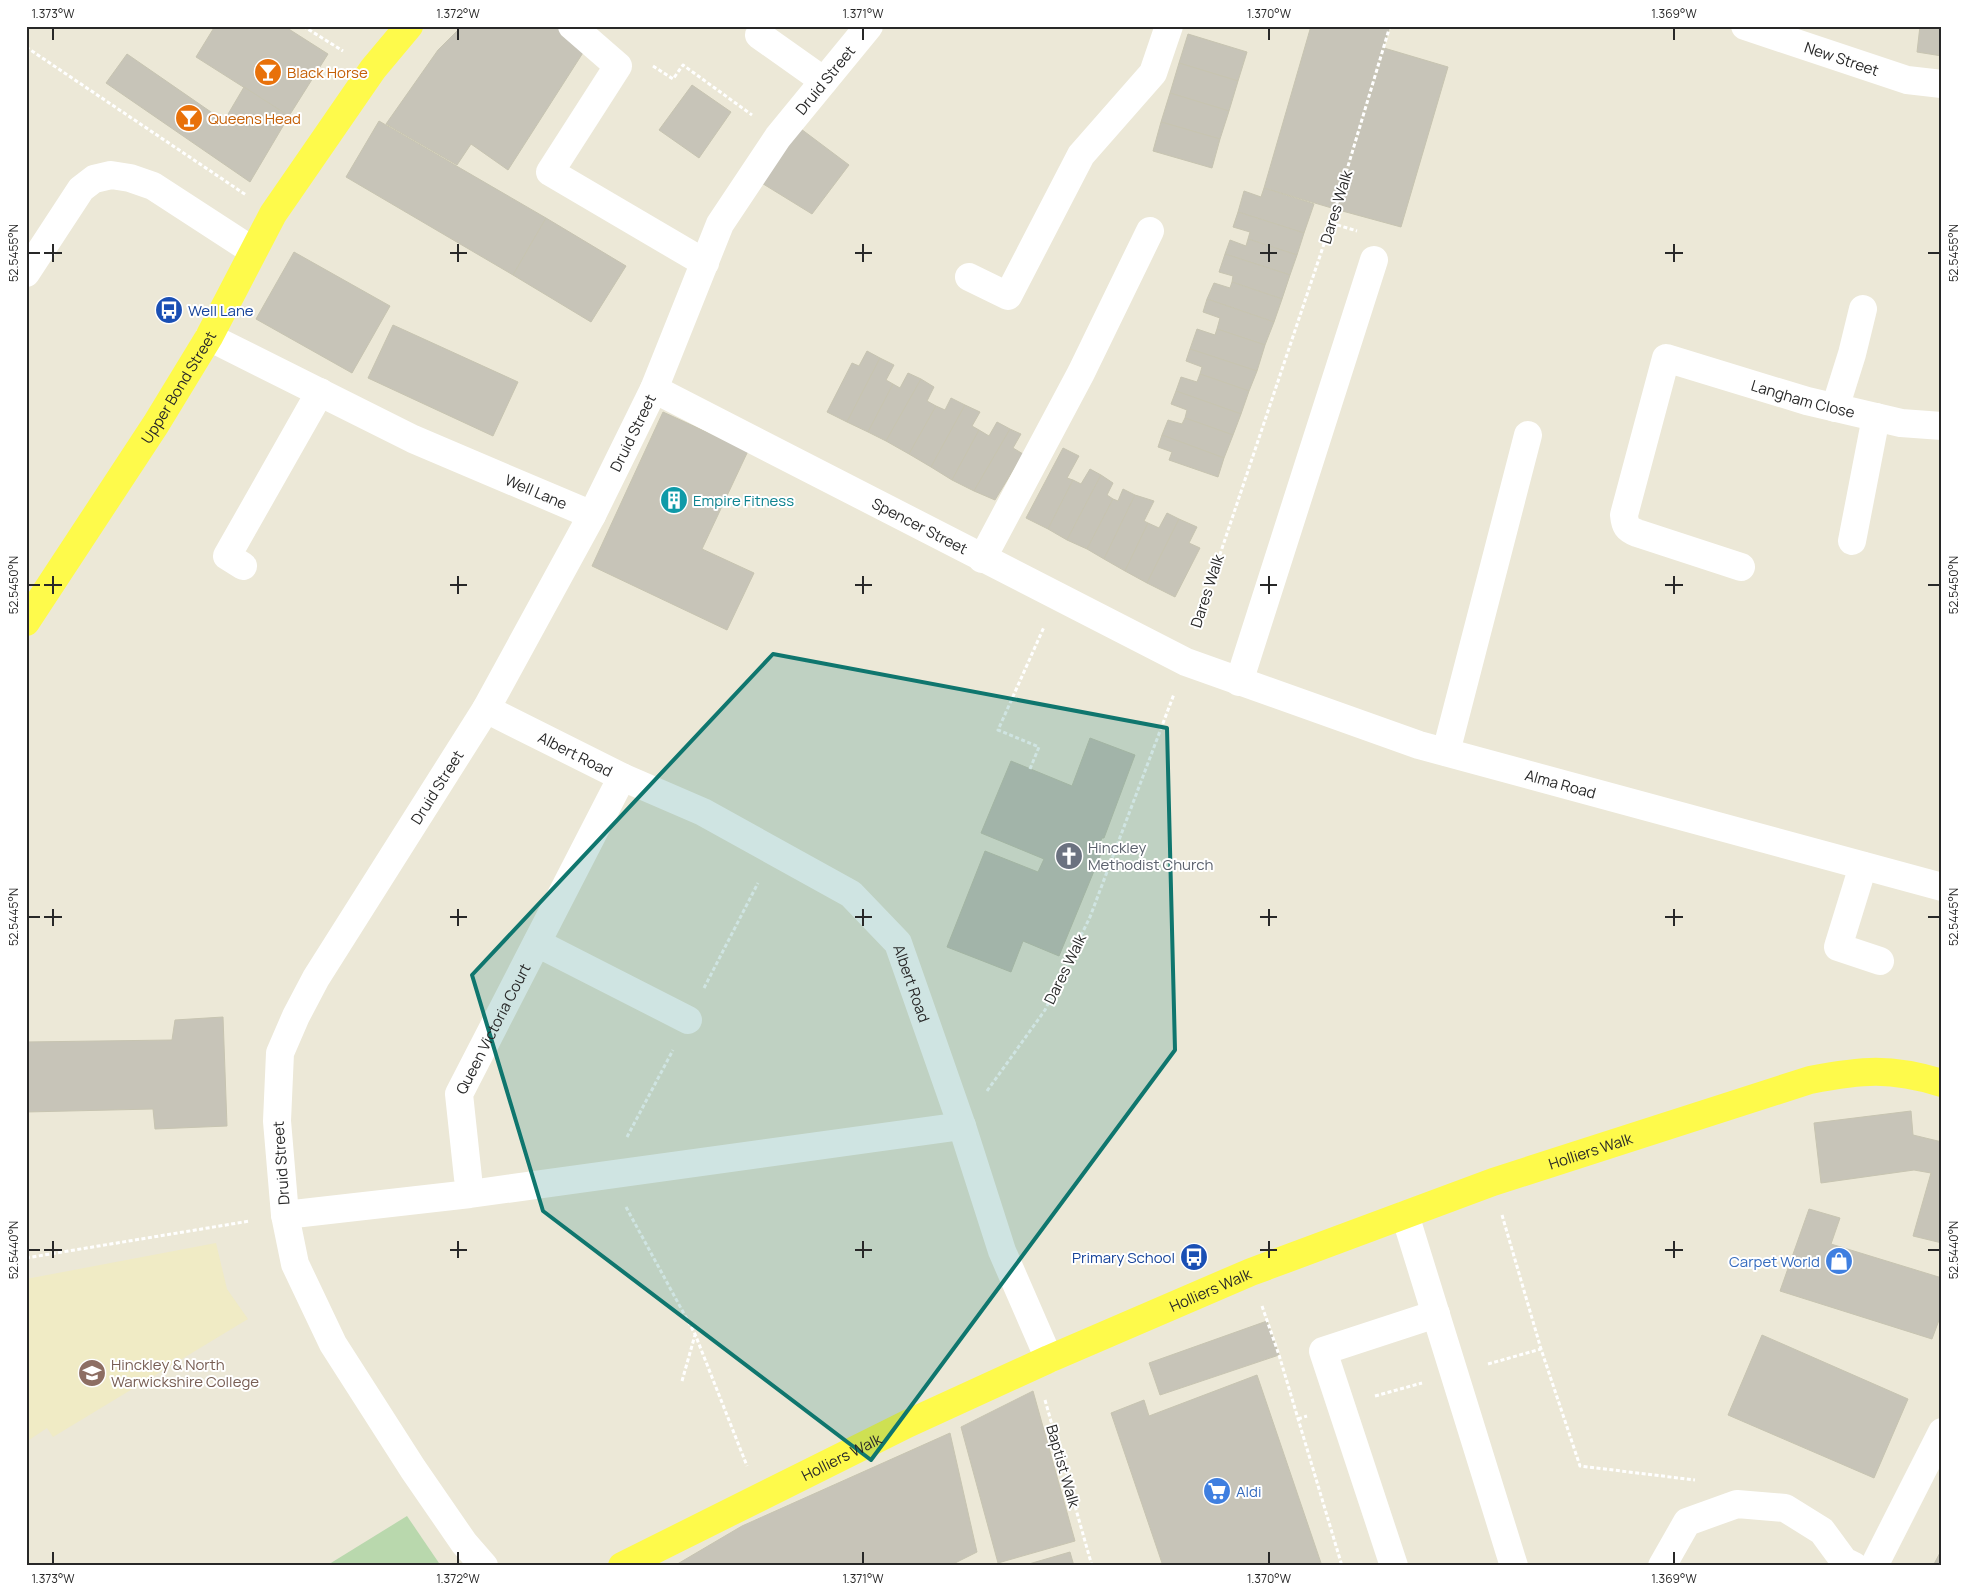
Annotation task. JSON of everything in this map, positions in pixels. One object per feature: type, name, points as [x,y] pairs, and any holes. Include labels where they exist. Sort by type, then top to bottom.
[{"type":"main road","name":"Upper Bond Street","points":[[26,622],[156,424],[209,337],[273,214],[373,70],[409,26]]},
{"type":"main road","name":"Holliers Walk","points":[[622,1566],[907,1424],[1041,1363],[1251,1272],[1493,1182],[1810,1080],[1865,1071],[1890,1071],[1914,1074],[1942,1083]]},
{"type":"street","points":[[572,26],[618,66],[550,172],[705,263]]},
{"type":"street","name":"Druid Street","points":[[484,1566],[464,1543],[412,1469],[333,1344],[295,1264],[284,1215],[277,1121],[280,1053],[296,1016],[316,978],[486,709],[592,515],[654,389],[720,224],[778,137],[869,26]]},
{"type":"street","points":[[969,278],[1008,296],[1082,154],[1153,74],[1169,26]]},
{"type":"street","name":"New Street","points":[[1745,26],[1907,80],[1942,84]]},
{"type":"street","points":[[759,35],[824,81]]},
{"type":"street","points":[[26,273],[81,189],[94,179],[111,175],[130,178],[153,186],[253,251]]},
{"type":"street","points":[[982,559],[1081,372],[1150,231]]},
{"type":"street","points":[[1240,682],[1374,260]]},
{"type":"street","points":[[1835,408],[1852,354],[1863,309]]},
{"type":"street","name":"Well Lane","points":[[209,337],[412,439],[592,515]]},
{"type":"street","name":"Langham Close","points":[[1741,567],[1627,529],[1624,515],[1666,358],[1835,408],[1901,423],[1942,426]]},
{"type":"street","name":"Spencer Street","points":[[654,389],[1186,662]]},
{"type":"street","points":[[243,566],[227,556],[320,392]]},
{"type":"street","points":[[1852,541],[1876,417]]},
{"type":"street","points":[[1446,752],[1528,435]]},
{"type":"street","name":"Alma Road","points":[[1186,662],[1418,745],[1942,887]]},
{"type":"street","name":"Albert Road","points":[[486,709],[622,777],[703,812],[851,894],[898,943],[962,1126],[1002,1251],[1041,1363]]},
{"type":"street","name":"Queen Victoria Court","points":[[468,1178],[459,1094],[622,777]]},
{"type":"street","points":[[1863,866],[1838,947],[1880,961]]},
{"type":"street","points":[[537,943],[688,1020]]},
{"type":"street","points":[[284,1215],[470,1194],[962,1126]]},
{"type":"street","points":[[1405,1215],[1514,1566]]},
{"type":"street","points":[[1394,1566],[1322,1351],[1436,1314]]},
{"type":"street","points":[[1874,1566],[1942,1432]]},
{"type":"street","points":[[1662,1566],[1687,1522],[1737,1504],[1785,1508],[1822,1532],[1844,1561],[1854,1566]]},
{"type":"path","points":[[303,26],[373,70]]},
{"type":"path","name":"Dares Walk","points":[[962,1126],[1050,1002],[1090,918],[1186,662],[1201,606],[1336,209],[1390,26]]},
{"type":"path","points":[[26,47],[273,214]]},
{"type":"path","points":[[651,65],[673,80],[683,66],[763,123],[778,137]]},
{"type":"path","points":[[1030,769],[1038,747],[998,730],[1058,597]]},
{"type":"path","points":[[608,1175],[695,1334],[760,1498]]},
{"type":"path","points":[[1493,1182],[1541,1349],[1580,1466],[1698,1481]]},
{"type":"path","points":[[26,1258],[284,1215]]},
{"type":"path","points":[[1251,1272],[1279,1355],[1342,1566]]},
{"type":"path","points":[[682,1381],[695,1334]]},
{"type":"path","points":[[1298,1418],[1541,1349]]},
{"type":"path","name":"Baptist Walk","points":[[1041,1363],[1041,1387],[1092,1566]]},
{"type":"highlighted area","points":[[773,654],[1167,728],[1175,1050],[871,1460],[543,1211],[472,975]]},
{"type":"shaded area","name":"Hinckley & North Warwickshire College","points":[[216,1243],[227,1289],[248,1319],[53,1437],[47,1428],[26,1442],[26,1279]]},
{"type":"green space","points":[[407,1516],[441,1566],[326,1566]]},
{"type":"building","name":"Black Horse","points":[[215,26],[284,26],[328,54],[289,116],[196,57]]},
{"type":"building","points":[[462,26],[561,26],[586,48],[508,170],[471,144],[457,165],[386,124],[438,50]]},
{"type":"building","points":[[1311,26],[1390,26],[1335,209],[1264,188]]},
{"type":"building","points":[[1920,26],[1942,26],[1942,56],[1917,52]]},
{"type":"building","points":[[1188,34],[1247,52],[1238,81],[1179,63]]},
{"type":"building","points":[[1384,48],[1448,67],[1401,227],[1335,209]]},
{"type":"building","name":"Queens Head","points":[[127,54],[224,121],[244,87],[289,116],[250,182],[106,83]]},
{"type":"building","points":[[1179,63],[1238,81],[1229,111],[1170,93]]},
{"type":"building","points":[[692,85],[731,112],[699,158],[659,130]]},
{"type":"building","points":[[1170,93],[1229,111],[1220,139],[1161,122]]},
{"type":"building","points":[[379,121],[546,218],[513,275],[346,177]]},
{"type":"building","points":[[1161,122],[1220,139],[1212,168],[1153,151]]},
{"type":"building","points":[[801,129],[849,165],[812,214],[760,182]]},
{"type":"building","points":[[1264,188],[1314,204],[1304,233],[1238,212],[1244,191],[1261,197]]},
{"type":"building","points":[[1238,212],[1304,233],[1297,255],[1248,239],[1250,232],[1233,227]]},
{"type":"building","points":[[546,218],[626,266],[591,322],[513,275]]},
{"type":"building","points":[[1248,239],[1297,255],[1290,275],[1225,254],[1230,240],[1246,246]]},
{"type":"building","points":[[294,252],[390,306],[352,373],[256,319]]},
{"type":"building","points":[[1225,254],[1290,275],[1282,299],[1232,282],[1233,276],[1219,272]]},
{"type":"building","points":[[1232,282],[1282,299],[1274,322],[1207,299],[1214,283],[1230,288]]},
{"type":"building","points":[[1207,299],[1274,322],[1265,345],[1217,329],[1220,318],[1203,312]]},
{"type":"building","points":[[393,325],[518,382],[493,436],[368,378]]},
{"type":"building","points":[[1197,329],[1215,335],[1217,329],[1265,345],[1257,371],[1190,349]]},
{"type":"building","points":[[1190,349],[1257,371],[1249,391],[1200,374],[1202,367],[1186,361]]},
{"type":"building","points":[[867,351],[880,358],[847,422],[827,412],[852,363],[859,366]]},
{"type":"building","points":[[880,358],[894,365],[886,380],[893,384],[868,432],[847,422]]},
{"type":"building","points":[[908,373],[921,379],[886,441],[868,432],[893,384],[900,388]]},
{"type":"building","points":[[1200,374],[1249,391],[1241,414],[1176,391],[1181,377],[1197,382]]},
{"type":"building","points":[[921,379],[934,387],[927,401],[936,406],[909,454],[886,441]]},
{"type":"building","points":[[1176,391],[1241,414],[1233,435],[1185,418],[1187,410],[1171,404]]},
{"type":"building","points":[[951,398],[965,405],[931,467],[909,454],[936,406],[945,410]]},
{"type":"building","points":[[965,405],[980,412],[972,426],[979,430],[952,480],[931,467]]},
{"type":"building","name":"Empire Fitness","points":[[663,412],[748,451],[702,549],[754,573],[727,630],[592,566]]},
{"type":"building","points":[[1185,418],[1233,435],[1224,458],[1162,435],[1168,420],[1182,424]]},
{"type":"building","points":[[997,422],[1010,429],[974,491],[952,480],[979,430],[989,436]]},
{"type":"building","points":[[1010,429],[1021,434],[1013,448],[1023,454],[995,500],[974,491]]},
{"type":"building","points":[[1162,435],[1224,458],[1218,477],[1169,460],[1172,452],[1158,447]]},
{"type":"building","points":[[1063,448],[1079,456],[1067,478],[1073,480],[1048,529],[1026,518]]},
{"type":"building","points":[[1090,469],[1101,475],[1067,540],[1048,529],[1073,480],[1081,484]]},
{"type":"building","points":[[1101,475],[1113,483],[1107,495],[1113,499],[1087,549],[1067,540]]},
{"type":"building","points":[[1123,489],[1135,495],[1104,559],[1087,549],[1113,499],[1118,501]]},
{"type":"building","points":[[1135,495],[1154,501],[1144,521],[1148,523],[1125,571],[1104,559]]},
{"type":"building","points":[[1167,513],[1179,519],[1147,583],[1125,571],[1148,523],[1159,528]]},
{"type":"building","points":[[1179,519],[1197,527],[1189,543],[1200,548],[1175,597],[1147,583]]},
{"type":"building","name":"Hinckley Methodist Church","points":[[1090,738],[1135,755],[1104,838],[1102,838],[1096,852],[1101,854],[1059,956],[1023,941],[1011,972],[947,947],[985,851],[1038,872],[1044,859],[981,833],[1011,761],[1072,786]]},
{"type":"building","points":[[223,1017],[227,1126],[155,1129],[153,1109],[26,1112],[26,1042],[172,1040],[175,1020]]},
{"type":"building","points":[[1911,1111],[1913,1135],[1942,1142],[1942,1243],[1913,1236],[1931,1173],[1914,1170],[1821,1183],[1814,1123]]},
{"type":"building","name":"Carpet World","points":[[1809,1209],[1840,1218],[1831,1244],[1942,1278],[1942,1312],[1932,1339],[1780,1291]]},
{"type":"building","points":[[1267,1321],[1279,1355],[1160,1395],[1149,1363]]},
{"type":"building","points":[[1762,1335],[1908,1399],[1874,1478],[1728,1415]]},
{"type":"building","name":"Aldi","points":[[1257,1375],[1322,1566],[1163,1566],[1111,1413],[1144,1400],[1149,1416]]},
{"type":"building","points":[[1033,1391],[1075,1541],[998,1563],[961,1427]]},
{"type":"building","points":[[950,1433],[977,1552],[949,1566],[674,1566],[742,1526]]},
{"type":"building","points":[[1942,1549],[1942,1566],[1933,1566]]},
{"type":"building","points":[[1070,1552],[1074,1566],[1022,1566]]},
{"type":"place","name":"Black Horse","points":[[268,72]]},
{"type":"place","name":"Queens Head","points":[[189,118]]},
{"type":"place","name":"Well Lane","points":[[169,310]]},
{"type":"place","name":"Empire Fitness","points":[[674,500]]},
{"type":"place","name":"Hinckley Methodist Church","points":[[1069,856]]},
{"type":"place","name":"Primary School","points":[[1194,1257]]},
{"type":"place","name":"Carpet World","points":[[1839,1261]]},
{"type":"place","name":"Hinckley & North Warwickshire College","points":[[92,1373]]},
{"type":"place","name":"Aldi","points":[[1217,1491]]}]
